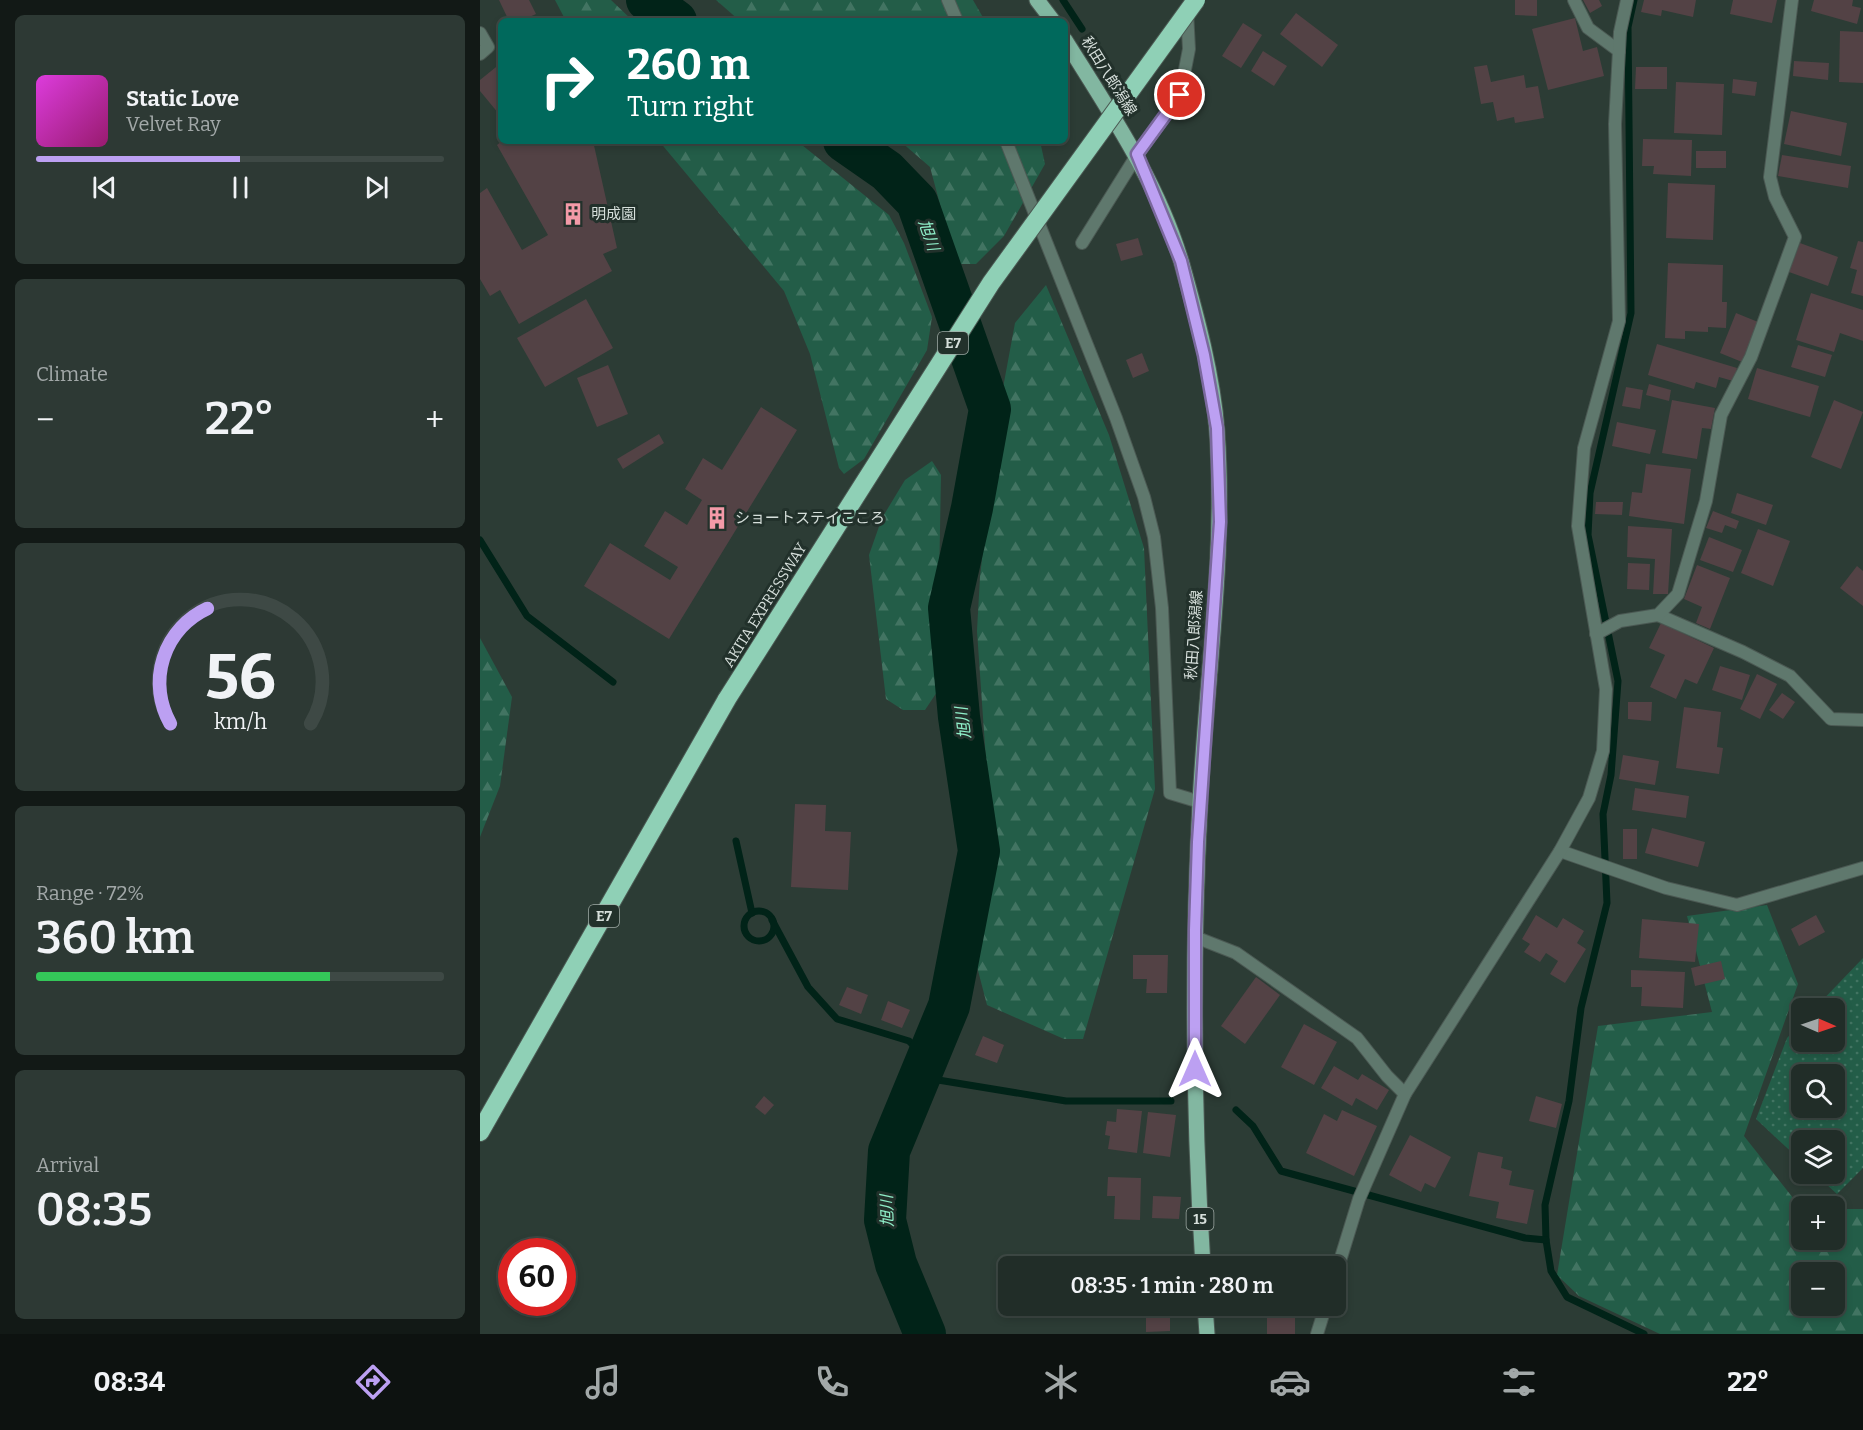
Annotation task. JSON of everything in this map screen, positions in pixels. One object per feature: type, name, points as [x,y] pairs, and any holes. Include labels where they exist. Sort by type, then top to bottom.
[{"type":"highway","name":"AKITA EXPRESSWAY","points":[[480,1132],[727,699],[992,283],[1196,0]]},
{"type":"main road","points":[[1037,0],[1051,18]]},
{"type":"main road","name":"秋田八郎潟線","points":[[1068,45],[1137,154],[1181,261],[1204,355],[1217,428],[1220,522],[1200,802],[1195,937],[1197,1138],[1203,1256]]},
{"type":"main road","points":[[1206,1316],[1207,1334]]},
{"type":"street","points":[[948,0],[956,18]]},
{"type":"street","points":[[1082,243],[1137,154],[1180,95],[1190,49],[1186,0]]},
{"type":"street","points":[[1574,0],[1588,28],[1619,51]]},
{"type":"street","points":[[1341,1256],[1364,1186],[1406,1094],[1560,851],[1589,798],[1603,751],[1606,689],[1605,629],[1578,526],[1584,448],[1619,321],[1615,124],[1619,51],[1627,0]]},
{"type":"street","points":[[1658,615],[1678,594],[1706,501],[1721,415],[1751,357],[1795,237],[1775,197],[1770,177],[1792,0]]},
{"type":"street","points":[[480,33],[488,47],[480,54]]},
{"type":"street","points":[[1007,144],[1116,418],[1144,497],[1154,537],[1162,608],[1170,793],[1200,802]]},
{"type":"street","points":[[1605,629],[1620,621],[1658,615],[1743,652],[1790,676],[1831,719],[1863,720]]},
{"type":"street","points":[[1560,851],[1666,888],[1737,905],[1863,868]]},
{"type":"street","points":[[1195,937],[1236,953],[1357,1038],[1387,1076],[1406,1094]]},
{"type":"street","points":[[1317,1334],[1323,1316]]},
{"type":"green space","points":[[555,0],[611,0],[630,18],[564,18]]},
{"type":"green space","points":[[716,0],[973,0],[983,18],[737,18]]},
{"type":"green space","points":[[662,144],[801,144],[889,215],[904,243],[932,317],[927,350],[864,459],[844,474],[839,468],[810,354],[784,291]]},
{"type":"green space","points":[[903,144],[1041,144],[1045,164],[1004,236],[976,264],[956,264],[930,167]]},
{"type":"green space","points":[[1046,285],[1109,435],[1144,548],[1155,789],[1083,1039],[1064,1039],[987,1005],[975,959],[992,846],[977,631],[980,577],[998,415],[1015,323]]},
{"type":"green space","points":[[932,461],[941,475],[937,692],[925,710],[903,710],[886,699],[869,555],[882,518],[905,480]]},
{"type":"green space","points":[[480,638],[512,697],[500,786],[480,837]]},
{"type":"green space","points":[[1767,905],[1798,984],[1793,998],[1791,998],[1791,1004],[1744,1136],[1792,1196],[1791,1250],[1845,1250],[1845,1209],[1863,1209],[1863,1334],[1660,1334],[1579,1296],[1557,1275],[1598,1026],[1712,1012],[1687,916]]},
{"type":"green space","points":[[1863,958],[1863,1168],[1837,1194],[1826,1184],[1845,1184],[1845,1130],[1791,1130],[1791,1152],[1756,1119],[1787,1038],[1791,1034],[1791,1052],[1845,1052],[1845,998],[1825,998]]},
{"type":"building","points":[[499,0],[529,0],[536,14],[527,18],[508,18]]},
{"type":"building","points":[[1515,0],[1537,0],[1537,16],[1515,15]]},
{"type":"building","points":[[1583,0],[1599,0],[1602,6],[1590,13]]},
{"type":"building","points":[[1644,0],[1696,0],[1693,17],[1662,10],[1661,16],[1641,12]]},
{"type":"building","points":[[1733,0],[1777,0],[1772,23],[1730,14]]},
{"type":"building","points":[[1814,0],[1853,0],[1852,6],[1861,8],[1857,24],[1811,11]]},
{"type":"building","points":[[1296,13],[1338,45],[1322,67],[1280,34]]},
{"type":"building","points":[[1575,18],[1583,51],[1597,47],[1604,76],[1548,90],[1532,29]]},
{"type":"building","points":[[1243,23],[1262,35],[1241,68],[1222,56]]},
{"type":"building","points":[[1840,31],[1863,32],[1863,83],[1839,82]]},
{"type":"building","points":[[1263,51],[1287,66],[1274,86],[1251,71]]},
{"type":"building","points":[[1794,61],[1829,63],[1828,80],[1793,76]]},
{"type":"building","points":[[498,65],[498,113],[480,91],[480,80]]},
{"type":"building","points":[[1487,65],[1491,82],[1524,75],[1526,88],[1538,86],[1544,118],[1515,123],[1514,117],[1497,121],[1493,102],[1481,104],[1474,67]]},
{"type":"building","points":[[1636,67],[1667,67],[1667,89],[1635,89]]},
{"type":"building","points":[[1733,79],[1757,82],[1755,96],[1732,93]]},
{"type":"building","points":[[1676,82],[1724,84],[1722,135],[1674,133]]},
{"type":"building","points":[[1791,111],[1847,123],[1841,156],[1784,144]]},
{"type":"building","points":[[1643,139],[1692,140],[1691,176],[1653,174],[1654,166],[1642,166]]},
{"type":"building","name":"明成園","points":[[594,144],[617,248],[603,254],[612,271],[519,324],[500,290],[490,296],[480,279],[480,193],[487,188],[522,250],[548,235],[497,145]]},
{"type":"building","points":[[1696,151],[1726,151],[1726,168],[1696,168]]},
{"type":"building","points":[[1782,155],[1851,166],[1848,188],[1778,176]]},
{"type":"building","points":[[1668,183],[1715,185],[1713,240],[1666,238]]},
{"type":"building","points":[[1138,238],[1143,255],[1121,261],[1116,244]]},
{"type":"building","points":[[1858,241],[1863,242],[1863,296],[1851,293],[1857,270],[1850,268]]},
{"type":"building","points":[[1800,243],[1838,257],[1828,286],[1789,272]]},
{"type":"building","points":[[1668,263],[1723,265],[1722,302],[1727,302],[1726,328],[1708,327],[1708,332],[1685,331],[1685,339],[1665,338]]},
{"type":"building","points":[[1811,293],[1863,310],[1863,341],[1840,333],[1834,352],[1796,340]]},
{"type":"building","points":[[586,299],[613,348],[545,387],[517,338]]},
{"type":"building","points":[[1736,313],[1758,322],[1742,362],[1720,353]]},
{"type":"building","points":[[1657,344],[1737,368],[1733,381],[1719,377],[1716,388],[1696,382],[1694,389],[1648,375]]},
{"type":"building","points":[[1798,345],[1832,355],[1825,377],[1791,367]]},
{"type":"building","points":[[1142,353],[1149,371],[1133,378],[1126,360]]},
{"type":"building","points":[[608,365],[628,414],[597,427],[577,378]]},
{"type":"building","points":[[1757,368],[1819,386],[1810,417],[1748,399]]},
{"type":"building","points":[[1649,384],[1671,390],[1669,401],[1646,395]]},
{"type":"building","points":[[1626,387],[1643,390],[1640,409],[1622,406]]},
{"type":"building","points":[[1672,400],[1715,408],[1711,429],[1702,428],[1697,459],[1662,453]]},
{"type":"building","points":[[1834,400],[1863,412],[1841,469],[1811,457]]},
{"type":"building","name":"ショートステイこころ","points":[[761,407],[797,430],[669,639],[584,586],[610,543],[670,580],[678,567],[644,546],[665,511],[687,525],[702,500],[685,489],[703,458],[722,470]]},
{"type":"building","points":[[1617,422],[1656,430],[1650,454],[1612,446]]},
{"type":"building","points":[[659,434],[664,443],[623,469],[617,459]]},
{"type":"building","points":[[1646,464],[1691,469],[1684,524],[1629,516],[1632,492],[1642,493]]},
{"type":"building","points":[[1737,493],[1773,505],[1766,525],[1731,513]]},
{"type":"building","points":[[1596,502],[1623,502],[1622,515],[1595,514]]},
{"type":"building","points":[[1713,511],[1739,521],[1736,529],[1725,525],[1722,533],[1706,528]]},
{"type":"building","points":[[1628,526],[1672,529],[1668,594],[1653,594],[1655,559],[1627,557]]},
{"type":"building","points":[[1758,529],[1790,541],[1773,586],[1741,573]]},
{"type":"building","points":[[1709,537],[1742,550],[1733,572],[1700,560]]},
{"type":"building","points":[[1628,563],[1650,564],[1649,590],[1627,589]]},
{"type":"building","points":[[1697,565],[1730,578],[1710,629],[1696,623],[1702,607],[1684,599]]},
{"type":"building","points":[[1857,566],[1863,571],[1863,606],[1840,588]]},
{"type":"building","points":[[1661,623],[1714,648],[1697,684],[1685,679],[1676,699],[1650,687],[1665,655],[1649,648]]},
{"type":"building","points":[[1720,666],[1750,675],[1742,700],[1712,690]]},
{"type":"building","points":[[1757,674],[1777,684],[1760,719],[1740,709]]},
{"type":"building","points":[[1782,693],[1795,702],[1783,719],[1769,710]]},
{"type":"building","points":[[1628,702],[1652,702],[1651,721],[1628,719]]},
{"type":"building","points":[[1684,707],[1721,712],[1717,747],[1723,748],[1719,774],[1676,768]]},
{"type":"building","points":[[1623,755],[1659,761],[1655,785],[1619,779]]},
{"type":"building","points":[[1635,788],[1689,796],[1686,818],[1632,810]]},
{"type":"building","points":[[795,804],[826,805],[825,831],[851,832],[848,890],[791,887]]},
{"type":"building","points":[[1652,828],[1705,842],[1698,867],[1645,853]]},
{"type":"building","points":[[1623,829],[1637,829],[1637,859],[1623,859]]},
{"type":"building","points":[[1536,915],[1557,928],[1563,918],[1584,931],[1577,943],[1586,949],[1565,983],[1550,974],[1558,961],[1546,953],[1540,962],[1524,952],[1530,944],[1522,939]]},
{"type":"building","points":[[1816,915],[1825,932],[1799,946],[1791,929]]},
{"type":"building","points":[[1642,919],[1699,924],[1695,962],[1639,958]]},
{"type":"building","points":[[1133,955],[1168,955],[1167,993],[1146,993],[1147,979],[1133,979]]},
{"type":"building","points":[[1721,961],[1725,979],[1695,986],[1691,968]]},
{"type":"building","points":[[1631,970],[1685,972],[1683,1008],[1641,1006],[1642,987],[1631,987]]},
{"type":"building","points":[[1256,977],[1280,995],[1245,1044],[1221,1026]]},
{"type":"building","points":[[847,987],[868,995],[861,1014],[839,1005]]},
{"type":"building","points":[[888,1001],[910,1010],[902,1028],[881,1020]]},
{"type":"building","points":[[1304,1024],[1337,1042],[1314,1085],[1281,1067]]},
{"type":"building","points":[[983,1036],[1004,1045],[997,1063],[975,1055]]},
{"type":"building","points":[[1334,1066],[1358,1080],[1362,1074],[1389,1090],[1377,1110],[1356,1098],[1352,1106],[1321,1088]]},
{"type":"building","points":[[764,1096],[774,1105],[765,1115],[755,1107]]},
{"type":"building","points":[[1536,1096],[1562,1104],[1556,1128],[1529,1121]]},
{"type":"building","points":[[1117,1109],[1142,1111],[1137,1153],[1108,1149],[1110,1136],[1105,1135],[1107,1121],[1116,1122]]},
{"type":"building","points":[[1342,1110],[1377,1126],[1354,1176],[1306,1153],[1324,1114],[1337,1121]]},
{"type":"building","points":[[1148,1112],[1176,1115],[1170,1157],[1143,1153]]},
{"type":"building","points":[[1410,1135],[1451,1157],[1435,1188],[1425,1183],[1421,1192],[1389,1175]]},
{"type":"building","points":[[1478,1152],[1503,1157],[1501,1168],[1512,1171],[1509,1185],[1534,1190],[1527,1224],[1496,1218],[1499,1202],[1469,1196]]},
{"type":"building","points":[[1108,1177],[1141,1178],[1140,1220],[1114,1219],[1115,1196],[1107,1196]]},
{"type":"building","points":[[1153,1196],[1181,1197],[1179,1219],[1152,1218]]},
{"type":"building","points":[[1146,1316],[1170,1316],[1170,1331],[1146,1332]]},
{"type":"building","points":[[1267,1316],[1295,1316],[1295,1334],[1267,1334]]},
{"type":"waterway","name":"旭川","points":[[647,0],[672,18]]},
{"type":"waterway","points":[[1063,0],[1082,29]]},
{"type":"waterway","points":[[1634,0],[1628,27],[1631,313],[1590,493],[1588,535],[1618,681],[1611,775],[1603,814],[1607,903],[1581,1008],[1569,1101],[1545,1205],[1546,1240],[1551,1271],[1567,1297],[1644,1334]]},
{"type":"waterway","name":"旭川","points":[[848,144],[887,171],[917,202],[990,409],[972,508],[949,608],[959,717],[979,851],[949,1006],[889,1151],[885,1220],[896,1264],[925,1334]]},
{"type":"waterway","points":[[480,540],[527,616],[613,682]]},
{"type":"waterway","points":[[736,841],[752,913]]},
{"type":"waterway","points":[[759,911],[770,915],[774,926],[770,937],[759,941],[748,937],[744,926],[748,915],[759,911]]},
{"type":"waterway","points":[[772,920],[808,987],[837,1019],[909,1041],[927,1059]]},
{"type":"waterway","points":[[920,1077],[1066,1101],[1171,1101]]},
{"type":"waterway","points":[[1236,1110],[1253,1126],[1281,1171],[1525,1238],[1546,1240]]},
{"type":"place","name":"明成園","points":[[573,214]]},
{"type":"place","name":"ショートステイこころ","points":[[717,518]]},
{"type":"route","points":[[1180,95],[1137,154],[1181,261],[1204,355],[1217,428],[1220,522],[1195,901],[1195,1069]]}]
